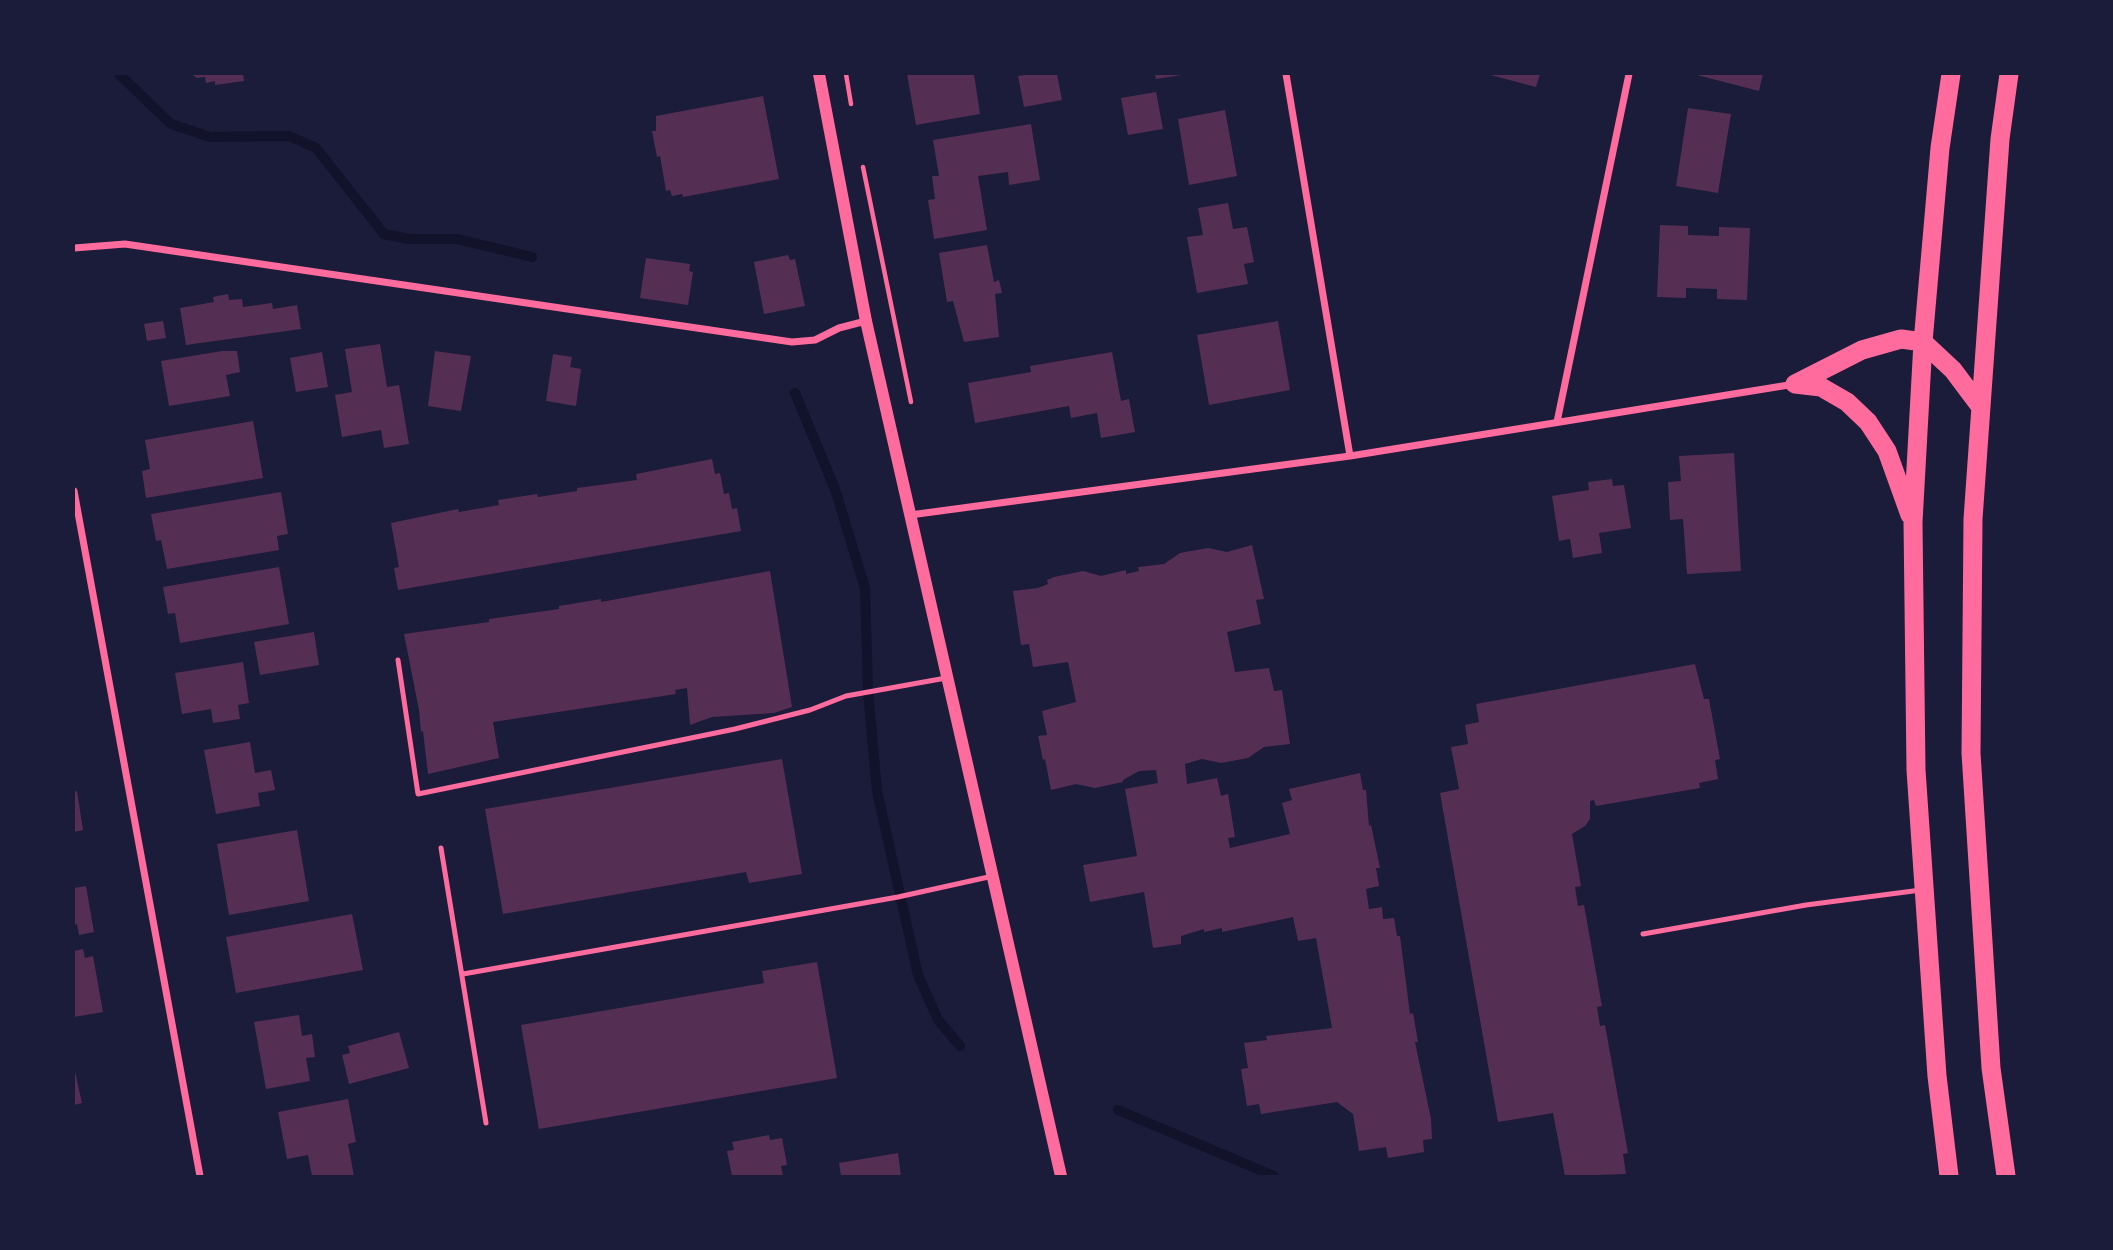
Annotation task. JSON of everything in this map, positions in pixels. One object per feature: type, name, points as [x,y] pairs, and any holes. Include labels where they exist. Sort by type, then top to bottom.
[{"type":"highway","points":[[1950,1177],[1937,1076],[1916,769],[1913,522],[1923,342],[1940,148],[1951,74]]},
{"type":"highway","points":[[2006,1177],[1991,1068],[1971,753],[1973,519],[2000,139],[2009,74]]},
{"type":"highway","points":[[1795,384],[1862,350],[1901,339],[1923,342],[1953,370],[1980,406]]},
{"type":"highway","points":[[1795,384],[1821,387],[1847,402],[1868,422],[1886,451],[1913,522]]},
{"type":"street","points":[[819,74],[866,321],[1061,1177]]},
{"type":"street","points":[[1286,74],[1350,456]]},
{"type":"street","points":[[1557,422],[1629,74]]},
{"type":"street","points":[[74,248],[125,244],[792,342],[815,340],[839,328],[866,321]]},
{"type":"street","points":[[909,516],[1350,456],[1795,384]]},
{"type":"street","points":[[74,491],[200,1177]]},
{"type":"lane","points":[[398,660],[418,794],[734,729],[800,713],[846,696],[947,678]]},
{"type":"lane","points":[[441,848],[486,1123]]},
{"type":"lane","points":[[463,974],[881,900],[994,876]]},
{"type":"lane","points":[[1643,934],[1816,903],[1924,890]]},
{"type":"path","points":[[846,74],[852,112]]},
{"type":"path","points":[[862,165],[912,407]]},
{"type":"building","points":[[191,74],[243,74],[244,81],[215,85],[215,81],[206,83],[205,77],[197,78]]},
{"type":"building","points":[[907,74],[974,74],[980,114],[916,125]]},
{"type":"building","points":[[1057,74],[1062,100],[1024,107],[1018,76]]},
{"type":"building","points":[[1155,74],[1182,74],[1182,75],[1156,79]]},
{"type":"building","points":[[1487,74],[1540,74],[1536,87]]},
{"type":"building","points":[[1693,74],[1763,74],[1759,91]]},
{"type":"building","points":[[1156,92],[1163,129],[1128,135],[1121,98]]},
{"type":"building","points":[[763,96],[779,179],[683,197],[682,194],[672,196],[670,190],[666,191],[660,156],[657,157],[652,131],[656,131],[656,116]]},
{"type":"building","points":[[1688,108],[1731,114],[1718,193],[1676,186]]},
{"type":"building","points":[[1225,110],[1237,176],[1189,185],[1178,119]]},
{"type":"building","points":[[1031,124],[1040,180],[1009,185],[1008,172],[978,176],[987,230],[934,239],[928,200],[935,199],[932,176],[939,176],[933,140]]},
{"type":"building","points":[[1228,203],[1233,229],[1247,227],[1254,262],[1244,264],[1248,284],[1197,293],[1187,237],[1203,235],[1198,208]]},
{"type":"building","points":[[1660,225],[1688,226],[1688,235],[1719,236],[1719,227],[1750,228],[1747,300],[1717,299],[1717,289],[1686,288],[1686,298],[1657,297]]},
{"type":"building","points":[[987,245],[994,282],[999,280],[1002,293],[995,294],[999,337],[964,342],[953,301],[947,302],[939,253]]},
{"type":"building","points":[[788,255],[790,260],[795,259],[805,306],[764,314],[754,262]]},
{"type":"building","points":[[646,258],[690,264],[689,271],[693,272],[688,305],[640,298]]},
{"type":"building","points":[[228,294],[229,300],[242,299],[243,307],[272,303],[273,309],[297,305],[301,329],[186,345],[180,308],[214,302],[213,297]]},
{"type":"building","points":[[163,321],[166,338],[147,341],[144,324]]},
{"type":"building","points":[[1278,321],[1290,390],[1209,405],[1197,335]]},
{"type":"building","points":[[380,344],[387,387],[399,385],[409,444],[384,448],[381,430],[342,437],[335,395],[352,392],[345,349]]},
{"type":"building","points":[[237,351],[240,372],[226,375],[230,396],[169,406],[161,361]]},
{"type":"building","points":[[435,351],[471,356],[461,411],[428,406]]},
{"type":"building","points":[[322,352],[328,387],[296,392],[290,358]]},
{"type":"building","points":[[1112,352],[1121,401],[1129,399],[1135,432],[1101,438],[1097,413],[1071,418],[1069,406],[975,423],[968,383],[1031,372],[1030,366]]},
{"type":"building","points":[[553,354],[572,357],[570,367],[581,369],[576,406],[546,401]]},
{"type":"building","points":[[253,421],[263,478],[146,498],[142,471],[150,469],[145,440]]},
{"type":"building","points":[[1734,453],[1741,571],[1687,574],[1683,519],[1670,520],[1668,482],[1681,481],[1679,456]]},
{"type":"building","points":[[712,459],[715,474],[720,473],[724,494],[729,493],[732,509],[737,508],[741,531],[398,590],[394,568],[399,567],[391,523],[458,509],[459,512],[499,505],[498,500],[537,494],[538,497],[577,491],[577,488],[637,480],[636,474]]},
{"type":"building","points":[[1612,479],[1613,486],[1624,485],[1631,528],[1599,533],[1602,553],[1573,558],[1570,539],[1559,541],[1552,496],[1589,490],[1588,482]]},
{"type":"building","points":[[281,492],[288,534],[277,536],[279,550],[167,569],[161,540],[156,541],[151,514]]},
{"type":"building","points":[[1252,545],[1264,599],[1256,600],[1261,624],[1227,632],[1235,672],[1269,668],[1274,691],[1282,690],[1290,744],[1264,747],[1248,758],[1221,763],[1202,759],[1185,764],[1187,784],[1217,778],[1221,796],[1228,794],[1235,837],[1228,838],[1230,848],[1290,834],[1282,803],[1292,800],[1289,789],[1360,773],[1363,790],[1366,790],[1369,826],[1371,825],[1380,868],[1376,868],[1379,886],[1366,889],[1369,909],[1382,907],[1383,919],[1394,918],[1397,936],[1400,936],[1410,1014],[1413,1013],[1418,1042],[1415,1042],[1431,1119],[1432,1139],[1423,1140],[1424,1152],[1388,1158],[1386,1147],[1359,1151],[1353,1114],[1337,1102],[1261,1114],[1259,1104],[1247,1106],[1241,1069],[1248,1068],[1244,1043],[1267,1040],[1266,1036],[1332,1028],[1316,938],[1298,941],[1293,917],[1222,932],[1222,928],[1204,932],[1204,929],[1181,936],[1181,944],[1153,948],[1144,892],[1090,902],[1083,865],[1137,856],[1125,789],[1158,783],[1156,770],[1139,771],[1123,782],[1095,788],[1076,784],[1051,790],[1038,736],[1047,735],[1042,711],[1076,702],[1068,662],[1033,667],[1029,644],[1021,645],[1013,591],[1038,588],[1048,584],[1047,580],[1054,577],[1083,571],[1101,576],[1126,570],[1126,574],[1139,571],[1138,567],[1164,564],[1180,553],[1208,548],[1227,552]]},
{"type":"building","points":[[279,567],[289,624],[180,643],[175,613],[168,614],[163,587]]},
{"type":"building","points":[[770,571],[792,707],[774,713],[712,717],[690,725],[687,688],[675,690],[676,694],[493,722],[499,758],[428,774],[423,731],[421,732],[404,634],[489,622],[489,619],[559,609],[559,606],[601,599],[601,602]]},
{"type":"building","points":[[314,632],[319,665],[260,675],[254,642]]},
{"type":"building","points":[[243,662],[249,703],[238,705],[240,719],[213,723],[211,709],[182,714],[175,673]]},
{"type":"building","points":[[1695,664],[1704,699],[1709,699],[1720,759],[1715,760],[1718,779],[1699,783],[1700,788],[1596,806],[1594,800],[1590,801],[1590,819],[1585,826],[1572,834],[1581,886],[1575,887],[1578,906],[1584,905],[1602,1006],[1597,1007],[1600,1026],[1605,1025],[1628,1153],[1623,1154],[1626,1174],[1565,1176],[1553,1113],[1498,1122],[1440,793],[1459,789],[1451,747],[1468,744],[1465,725],[1479,722],[1476,704]]},
{"type":"building","points":[[250,742],[255,773],[271,770],[275,790],[258,793],[260,806],[216,814],[204,750]]},
{"type":"building","points":[[782,759],[802,874],[749,883],[746,872],[503,914],[485,809]]},
{"type":"building","points":[[77,791],[83,830],[74,832],[74,792]]},
{"type":"building","points":[[297,830],[309,901],[229,915],[217,844]]},
{"type":"building","points":[[86,886],[94,932],[79,935],[77,924],[74,925],[74,888]]},
{"type":"building","points":[[352,914],[363,970],[236,993],[226,937]]},
{"type":"building","points":[[83,949],[85,958],[93,956],[103,1012],[74,1017],[74,951]]},
{"type":"building","points":[[817,962],[837,1078],[539,1129],[521,1025],[764,983],[762,971]]},
{"type":"building","points":[[299,1015],[302,1036],[312,1034],[315,1057],[306,1058],[310,1081],[266,1089],[254,1022]]},
{"type":"building","points":[[399,1032],[409,1068],[349,1084],[342,1055],[350,1053],[348,1046]]},
{"type":"building","points":[[74,1067],[82,1103],[74,1105]]},
{"type":"building","points":[[348,1099],[356,1142],[348,1144],[354,1176],[312,1176],[308,1155],[287,1159],[278,1112]]},
{"type":"building","points":[[769,1135],[770,1140],[782,1138],[787,1165],[781,1166],[783,1176],[732,1176],[727,1151],[734,1150],[732,1142]]},
{"type":"building","points":[[898,1153],[901,1176],[841,1176],[839,1163]]},
{"type":"waterway","points":[[119,74],[171,124],[210,137],[289,136],[316,148],[384,234],[409,239],[457,239],[532,257]]},
{"type":"waterway","points":[[795,393],[835,489],[865,588],[868,691],[877,791],[918,975],[938,1020],[960,1046]]},
{"type":"waterway","points":[[1118,1110],[1274,1176]]}]
